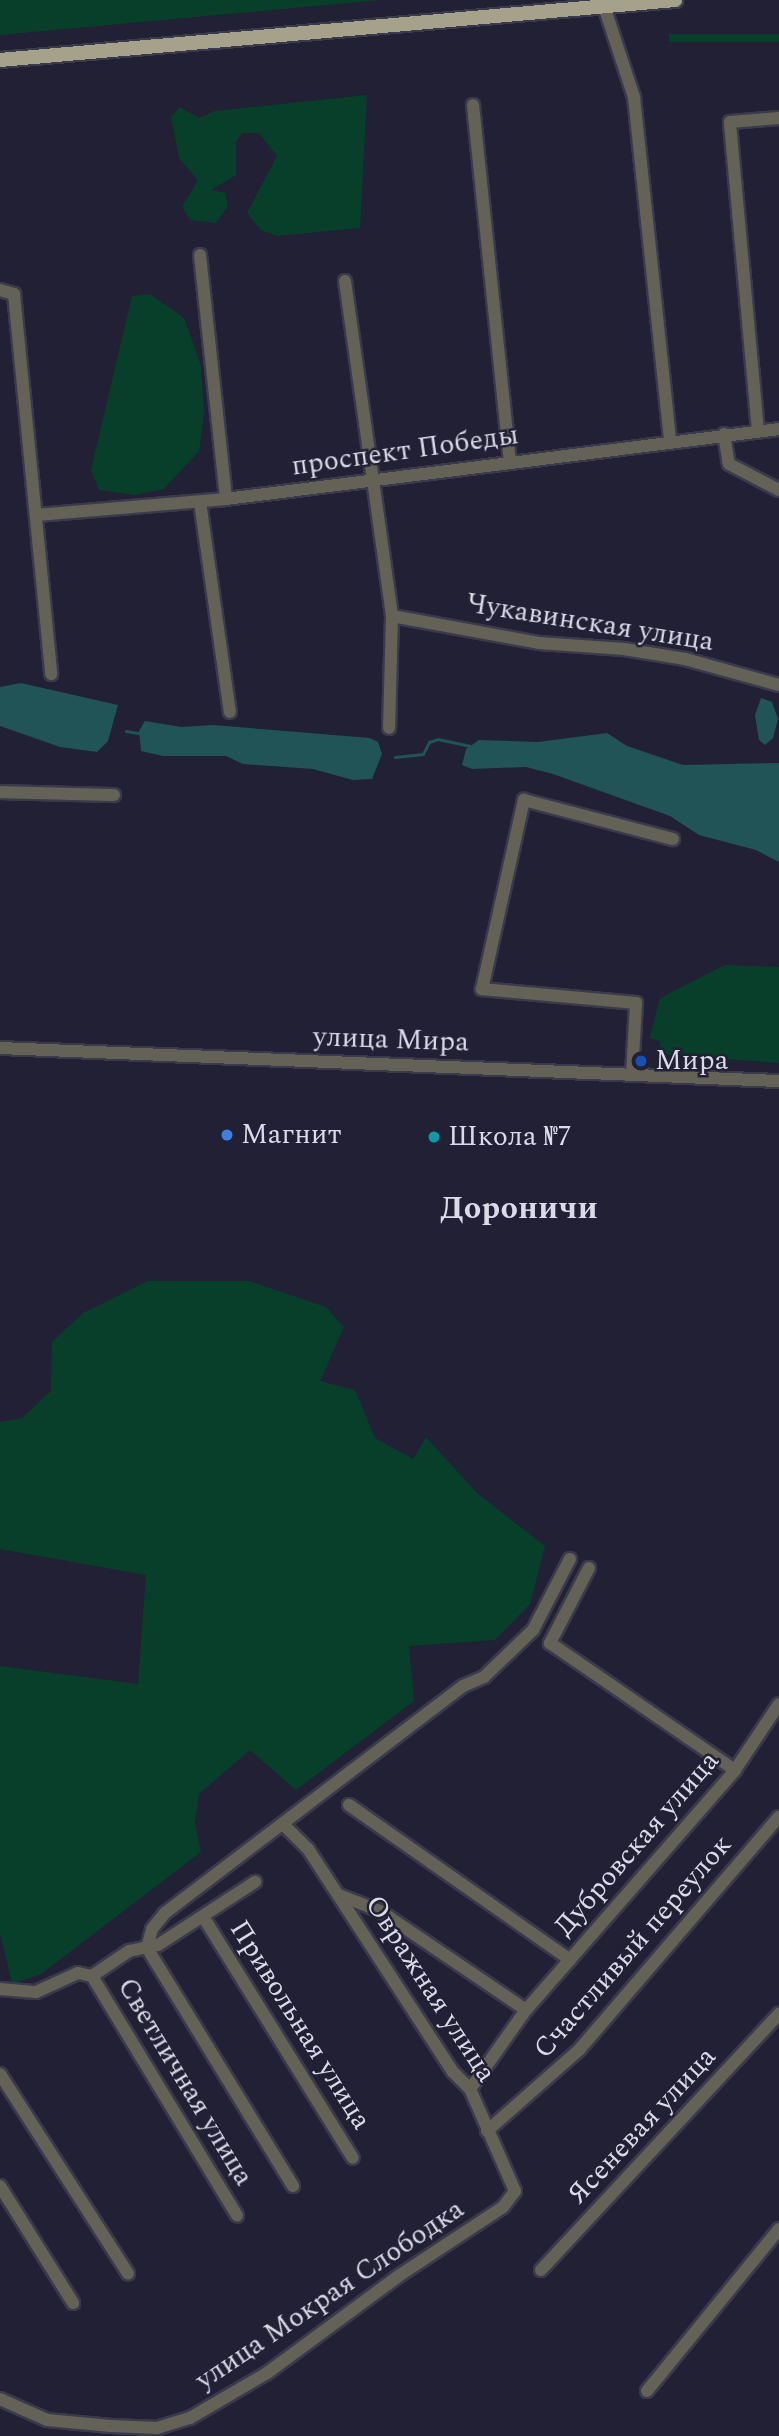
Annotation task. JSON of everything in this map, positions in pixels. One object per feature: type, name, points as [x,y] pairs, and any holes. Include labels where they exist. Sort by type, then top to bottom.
[{"type":"main road","points":[[0,60],[675,0]]},
{"type":"street","points":[[604,6],[634,97],[670,442]]},
{"type":"street","points":[[473,105],[510,461]]},
{"type":"street","points":[[758,431],[730,122],[779,118]]},
{"type":"street","points":[[200,255],[226,499]]},
{"type":"street","points":[[345,281],[370,481],[392,616],[389,727]]},
{"type":"street","points":[[0,290],[15,294],[51,674]]},
{"type":"street","name":"проспект Победы","points":[[37,515],[226,499],[779,429]]},
{"type":"street","points":[[724,434],[729,464],[779,490]]},
{"type":"street","points":[[200,502],[230,712]]},
{"type":"street","name":"Чукавинская улица","points":[[392,616],[539,643],[685,659],[779,685]]},
{"type":"street","points":[[0,792],[114,795]]},
{"type":"street","points":[[632,1075],[636,1003],[482,989],[524,800],[673,839]]},
{"type":"street","name":"улица Мира","points":[[0,1048],[779,1081]]},
{"type":"street","points":[[293,2186],[147,1948],[152,1930],[165,1913],[285,1826],[463,1686],[484,1677],[533,1630],[570,1559]]},
{"type":"street","points":[[589,1568],[550,1643],[735,1770]]},
{"type":"street","name":"Дубровская улица","points":[[470,2089],[526,2010],[735,1770],[779,1704]]},
{"type":"street","points":[[349,1805],[570,1960]]},
{"type":"street","name":"Счастливый переулок","points":[[487,2132],[579,2050],[779,1817]]},
{"type":"street","name":"Овражная улица","points":[[285,1826],[308,1849],[453,2072],[470,2089],[515,2191]]},
{"type":"street","points":[[0,1989],[36,1992],[78,1973],[92,1976],[129,1951],[147,1948],[205,1918],[255,1882]]},
{"type":"street","points":[[340,1895],[380,1911],[526,2010]]},
{"type":"street","name":"Привольная улица","points":[[205,1918],[353,2158]]},
{"type":"street","name":"Светличная улица","points":[[92,1976],[237,2214]]},
{"type":"street","name":"Ясеневая улица","points":[[541,2270],[779,2014]]},
{"type":"street","points":[[0,2074],[128,2273]]},
{"type":"street","points":[[0,2186],[73,2303]]},
{"type":"street","name":"улица Мокрая Слободка","points":[[0,2399],[47,2420],[134,2427],[173,2425],[267,2373],[397,2277],[503,2207],[515,2191]]},
{"type":"street","points":[[647,2391],[779,2229]]},
{"type":"shaded area","points":[[0,0],[381,0],[0,35]]},
{"type":"shaded area","points":[[669,34],[779,34],[779,42],[669,42]]},
{"type":"shaded area","points":[[367,95],[360,228],[277,236],[261,230],[247,213],[277,156],[259,133],[242,133],[236,142],[236,175],[211,190],[225,193],[228,206],[216,223],[190,220],[182,207],[198,180],[179,158],[171,117],[180,107],[199,118],[215,111]]},
{"type":"shaded area","points":[[150,294],[184,318],[201,366],[204,413],[199,451],[164,489],[135,495],[99,490],[91,470],[132,296]]},
{"type":"shaded area","points":[[21,683],[118,705],[108,741],[97,752],[60,747],[0,726],[0,687]]},
{"type":"shaded area","points":[[761,698],[772,702],[778,719],[773,738],[765,745],[759,740],[755,715]]},
{"type":"shaded area","points":[[145,721],[181,727],[213,725],[370,738],[378,742],[382,754],[372,779],[353,780],[313,769],[243,764],[226,756],[163,756],[141,751],[139,731]]},
{"type":"shaded area","points":[[607,733],[627,746],[683,765],[779,763],[779,862],[756,850],[699,835],[670,816],[553,774],[526,767],[472,769],[462,765],[466,749],[479,740],[538,742]]},
{"type":"shaded area","points":[[725,965],[779,967],[779,1063],[661,1054],[660,1041],[650,1038],[660,998]]},
{"type":"shaded area","points":[[148,1281],[249,1281],[326,1307],[344,1327],[320,1381],[355,1390],[375,1438],[413,1459],[426,1437],[477,1493],[545,1546],[530,1604],[495,1640],[409,1646],[414,1701],[296,1790],[250,1750],[199,1794],[195,1823],[201,1852],[41,1974],[12,1984],[0,1933],[0,1666],[138,1684],[146,1575],[0,1549],[0,1422],[22,1418],[51,1391],[52,1342],[83,1313]]},
{"type":"waterway","points":[[126,731],[139,733]]},
{"type":"waterway","points":[[395,757],[423,754],[429,742],[438,739],[470,746]]},
{"type":"place","name":"Мира","points":[[641,1061]]},
{"type":"place","name":"Магнит","points":[[227,1135]]},
{"type":"place","name":"Школа №7","points":[[434,1137]]},
{"type":"district","name":"Дороничи","points":[[519,1209]]}]
